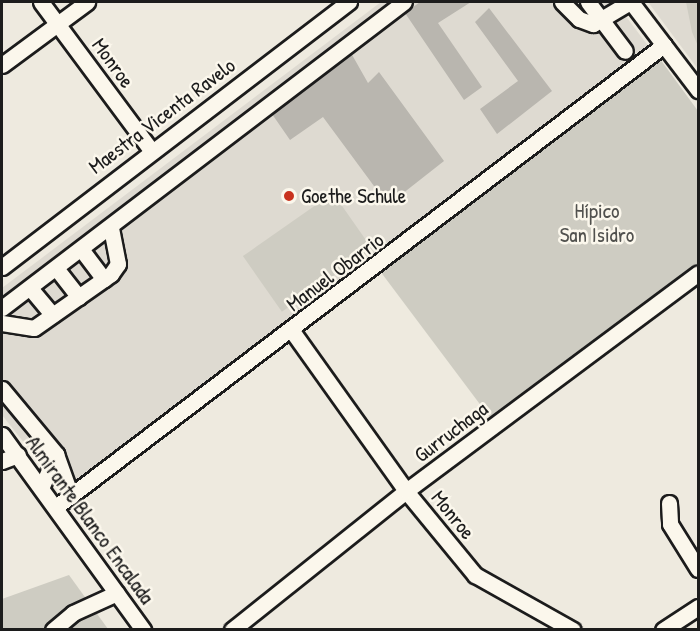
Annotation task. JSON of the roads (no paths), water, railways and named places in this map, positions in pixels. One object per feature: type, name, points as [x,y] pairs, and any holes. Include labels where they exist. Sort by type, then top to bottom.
[{"type":"street","name":"Monroe","points":[[41,2],[151,150]]},
{"type":"street","points":[[2,65],[87,2]]},
{"type":"street","name":"Maestra Vicenta Ravelo","points":[[2,267],[151,150],[347,2]]},
{"type":"street","points":[[2,308],[404,2]]},
{"type":"street","points":[[562,2],[586,23],[601,19],[630,2],[699,90]]},
{"type":"street","points":[[588,2],[625,51]]},
{"type":"street","name":"Manuel Obarrio","points":[[57,506],[292,331],[664,45]]},
{"type":"street","points":[[2,323],[34,328],[104,279],[118,264],[111,227]]},
{"type":"street","points":[[81,249],[104,279]]},
{"type":"street","points":[[56,268],[79,297]]},
{"type":"street","name":"Gurruchaga","points":[[232,630],[406,491],[699,273]]},
{"type":"street","points":[[30,288],[53,315]]},
{"type":"street","name":"Monroe","points":[[292,331],[406,491],[475,575],[573,630]]},
{"type":"street","points":[[2,389],[56,454],[72,496]]},
{"type":"street","name":"Almirante Blanco Encalada","points":[[2,435],[57,506],[143,630]]},
{"type":"street","points":[[42,486],[56,454]]},
{"type":"street","points":[[2,461],[18,455]]},
{"type":"street","points":[[669,503],[670,524],[699,568]]},
{"type":"street","points":[[53,630],[73,613],[117,592]]},
{"type":"street","points":[[663,630],[699,608]]},
{"type":"place","name":"Goethe Schule","points":[[289,196]]},
{"type":"park label","name":"Hípico San Isidro","points":[[597,223]]}]
